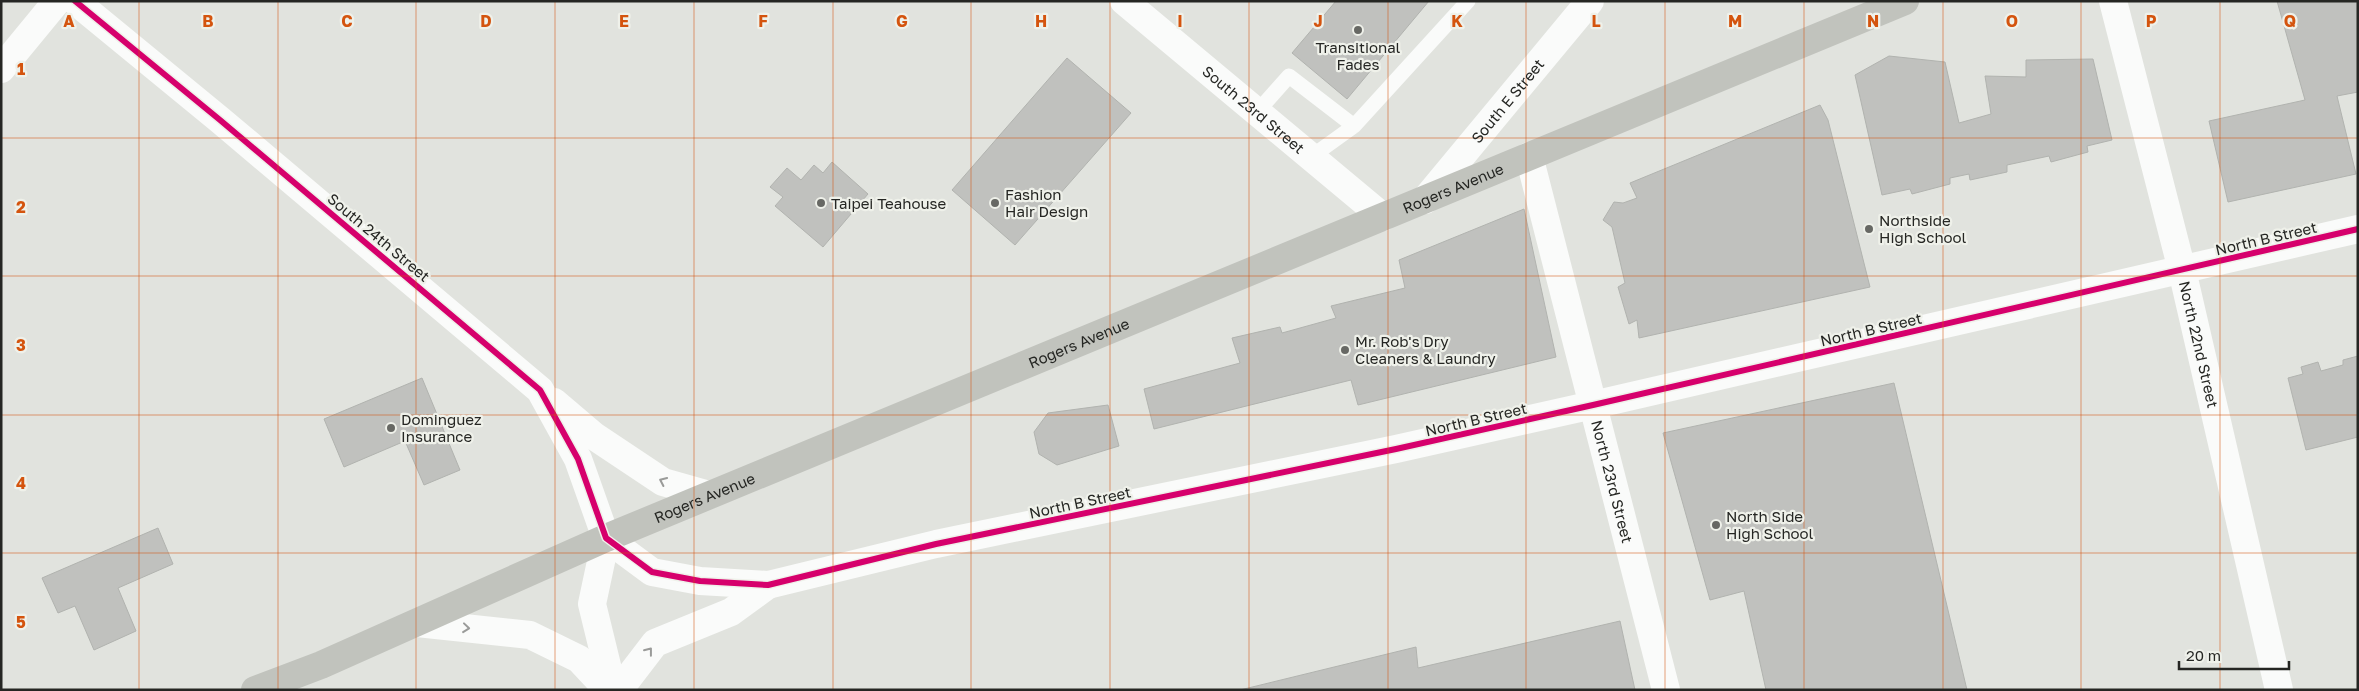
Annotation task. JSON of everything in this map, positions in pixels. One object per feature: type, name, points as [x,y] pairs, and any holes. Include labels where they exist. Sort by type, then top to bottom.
[{"type":"main road","name":"Rogers Avenue","points":[[260,689],[321,666],[606,538],[1905,1]]},
{"type":"street","points":[[1,69],[57,1]]},
{"type":"street","name":"South 24th Street","points":[[75,1],[220,120],[594,436],[663,482],[710,496]]},
{"type":"street","name":"South 23rd Street","points":[[1124,1],[1382,217]]},
{"type":"street","name":"North 22nd Street","points":[[2113,1],[2182,270],[2278,690]]},
{"type":"street","name":"South E Street","points":[[1424,200],[1586,3]]},
{"type":"street","name":"North 23rd Street","points":[[1529,156],[1666,690]]},
{"type":"street","name":"North B Street","points":[[606,538],[652,572],[700,581],[768,585],[946,542],[1396,449],[1593,405],[2358,229]]},
{"type":"street","name":"South 24th Street","points":[[540,390],[578,459],[606,538]]},
{"type":"street","points":[[606,538],[592,604],[613,690]]},
{"type":"street","points":[[619,690],[655,643],[730,612],[768,585]]},
{"type":"street","points":[[417,623],[530,635],[579,659],[608,690]]},
{"type":"lane","points":[[1311,157],[1354,126],[1468,1]]},
{"type":"lane","points":[[1257,112],[1289,76],[1354,126]]},
{"type":"building","points":[[1336,1],[1429,1],[1347,99],[1292,53]]},
{"type":"building","points":[[2277,1],[2358,1],[2358,92],[2337,96],[2356,174],[2228,202],[2209,121],[2305,100]]},
{"type":"building","points":[[1889,56],[1945,62],[1959,123],[1991,114],[1985,76],[2026,77],[2026,60],[2093,59],[2112,140],[2087,146],[2088,152],[2051,162],[2049,156],[2007,165],[2007,172],[1970,180],[1969,174],[1950,178],[1950,184],[1912,194],[1910,189],[1882,195],[1855,75]]},
{"type":"building","points":[[1067,58],[1131,113],[1015,245],[952,190]]},
{"type":"building","points":[[1820,105],[1828,120],[1870,287],[1639,338],[1637,320],[1629,324],[1618,287],[1625,283],[1612,227],[1603,220],[1614,202],[1623,203],[1637,198],[1630,183]]},
{"type":"building","points":[[832,162],[868,194],[823,247],[775,206],[783,197],[770,187],[787,168],[801,180],[814,165],[823,173]]},
{"type":"building","points":[[1524,209],[1556,357],[1358,405],[1351,380],[1154,429],[1144,389],[1240,363],[1232,338],[1280,327],[1282,333],[1336,318],[1331,306],[1405,288],[1399,260]]},
{"type":"building","points":[[2358,356],[2358,437],[2306,450],[2288,378],[2303,374],[2301,367],[2318,362],[2321,371],[2343,365],[2343,360]]},
{"type":"building","points":[[422,378],[460,470],[424,485],[405,441],[344,467],[324,419]]},
{"type":"building","points":[[1894,383],[1967,690],[1766,690],[1744,591],[1710,600],[1663,433]]},
{"type":"building","points":[[1108,405],[1119,446],[1057,465],[1039,454],[1034,432],[1048,413]]},
{"type":"building","points":[[158,528],[173,564],[118,588],[136,631],[94,650],[75,606],[58,613],[42,578]]},
{"type":"building","points":[[1620,621],[1635,690],[1240,690],[1416,647],[1418,668]]},
{"type":"cycle path","points":[[75,1],[220,120],[540,390],[578,459],[606,538],[652,572],[700,581],[768,585],[936,544],[1396,449],[1593,405],[2358,229]]},
{"type":"place","name":"Transitional Fades","points":[[1358,30]]},
{"type":"place","name":"Taipei Teahouse","points":[[821,203]]},
{"type":"place","name":"Fashion Hair Design","points":[[995,203]]},
{"type":"place","name":"Northside High School","points":[[1869,229]]},
{"type":"place","name":"Mr. Rob's Dry Cleaners & Laundry","points":[[1345,350]]},
{"type":"place","name":"Dominguez Insurance","points":[[391,428]]},
{"type":"place","name":"North Side High School","points":[[1716,525]]}]
